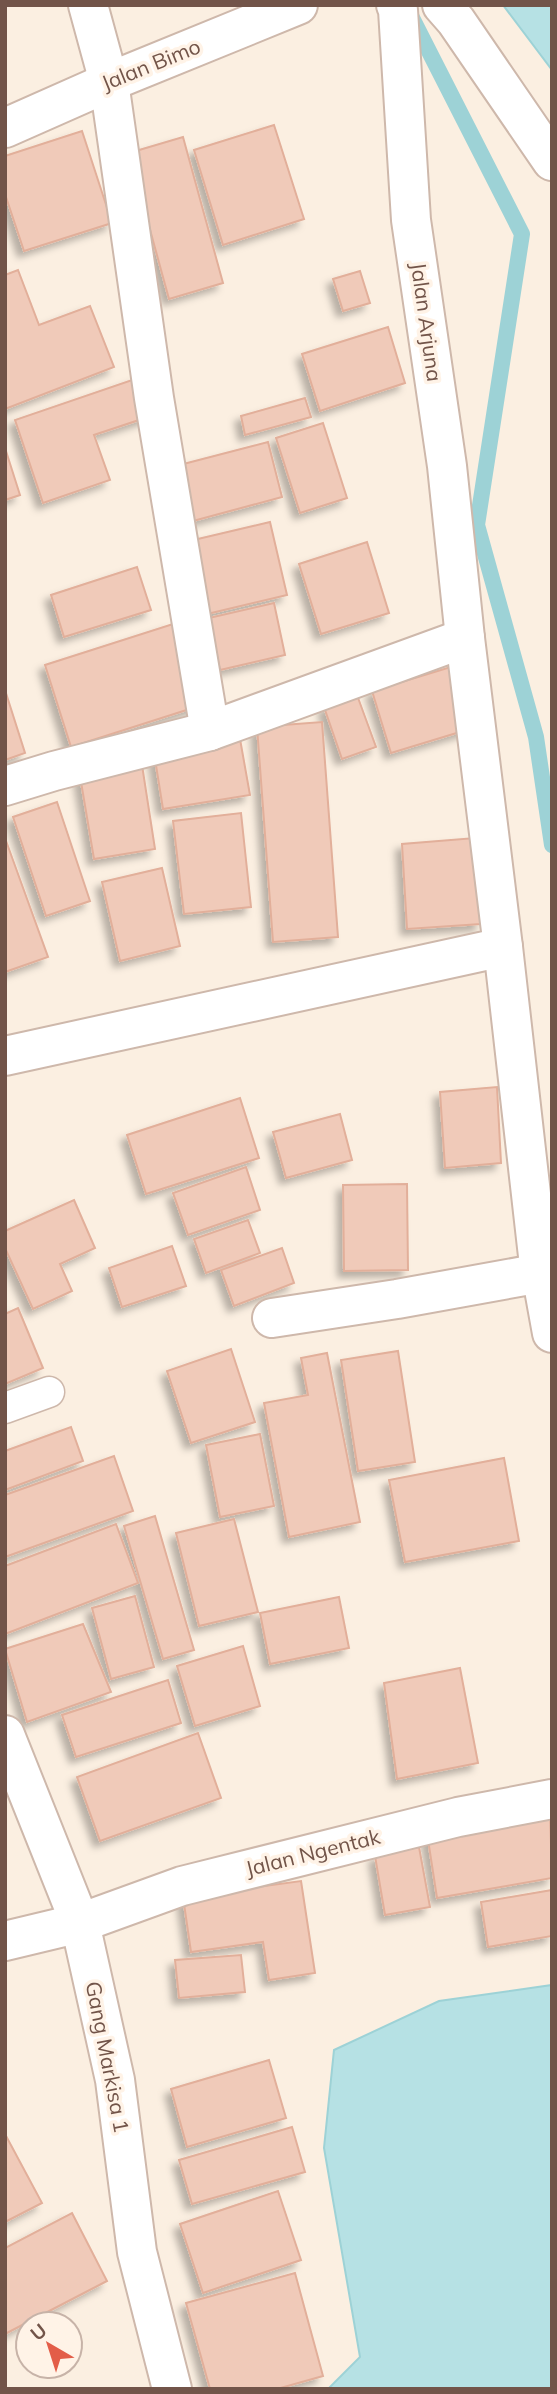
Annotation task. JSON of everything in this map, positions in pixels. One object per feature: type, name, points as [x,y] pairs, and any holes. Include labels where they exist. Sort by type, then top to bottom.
[{"type":"street","points":[[88,5],[109,82],[154,398],[210,732]]},
{"type":"street","name":"Jalan Bimo","points":[[5,128],[109,82],[298,5]]},
{"type":"street","name":"Jalan Arjuna","points":[[396,5],[411,220],[447,466],[541,1273],[552,1333]]},
{"type":"street","points":[[442,5],[456,21],[552,161]]},
{"type":"street","points":[[5,786],[210,732],[465,638]]},
{"type":"street","points":[[5,1056],[503,947]]},
{"type":"street","points":[[272,1318],[541,1273]]},
{"type":"street","name":"Gang Markisa 1","points":[[5,1735],[80,1923],[115,2080],[137,2252],[172,2389]]},
{"type":"street","name":"Jalan Ngentak","points":[[5,1941],[80,1923],[183,1886],[458,1817],[552,1799]]},
{"type":"lane","points":[[5,1408],[49,1392]]},
{"type":"water","points":[[503,5],[552,5],[552,70]]},
{"type":"water","points":[[552,1985],[552,2389],[328,2389],[360,2357],[324,2148],[334,2050],[439,2001]]},
{"type":"building","points":[[274,125],[304,219],[223,245],[194,150]]},
{"type":"building","points":[[82,131],[112,223],[24,251],[5,194],[5,156]]},
{"type":"building","points":[[183,137],[223,283],[169,299],[129,153]]},
{"type":"building","points":[[18,270],[39,325],[90,306],[114,367],[5,409],[5,275]]},
{"type":"building","points":[[360,271],[370,303],[343,311],[333,279]]},
{"type":"building","points":[[388,327],[405,383],[320,411],[302,354]]},
{"type":"building","points":[[138,378],[151,416],[94,435],[110,480],[43,503],[15,420]]},
{"type":"building","points":[[305,398],[311,417],[245,435],[241,416]]},
{"type":"building","points":[[323,423],[347,498],[300,513],[276,438]]},
{"type":"building","points":[[268,442],[282,497],[182,524],[168,468]]},
{"type":"building","points":[[5,452],[20,495],[5,500]]},
{"type":"building","points":[[270,522],[287,595],[203,615],[185,542]]},
{"type":"building","points":[[367,542],[389,613],[321,634],[299,564]]},
{"type":"building","points":[[137,567],[151,610],[64,637],[51,595]]},
{"type":"building","points":[[274,603],[285,655],[220,670],[209,618]]},
{"type":"building","points":[[173,624],[199,706],[71,747],[45,665]]},
{"type":"building","points":[[454,666],[473,728],[391,753],[372,691]]},
{"type":"building","points":[[5,690],[25,753],[5,760]]},
{"type":"building","points":[[357,695],[376,747],[342,759],[324,707]]},
{"type":"building","points":[[322,722],[338,937],[273,942],[257,727]]},
{"type":"building","points":[[240,739],[250,795],[163,809],[154,753]]},
{"type":"building","points":[[142,765],[155,849],[94,859],[80,776]]},
{"type":"building","points":[[57,802],[90,901],[46,916],[13,817]]},
{"type":"building","points":[[241,813],[251,907],[184,914],[173,821]]},
{"type":"building","points":[[5,838],[48,957],[5,972]]},
{"type":"building","points":[[475,838],[481,924],[407,929],[402,844]]},
{"type":"building","points":[[162,868],[180,946],[120,961],[102,882]]},
{"type":"building","points":[[497,1087],[501,1163],[445,1168],[440,1092]]},
{"type":"building","points":[[240,1098],[259,1158],[146,1194],[127,1135]]},
{"type":"building","points":[[340,1114],[352,1160],[286,1178],[273,1132]]},
{"type":"building","points":[[246,1167],[260,1210],[188,1235],[173,1193]]},
{"type":"building","points":[[407,1184],[408,1270],[344,1271],[343,1185]]},
{"type":"building","points":[[74,1200],[95,1248],[60,1264],[72,1291],[33,1309],[5,1248],[5,1231]]},
{"type":"building","points":[[248,1220],[260,1253],[206,1273],[194,1239]]},
{"type":"building","points":[[172,1246],[186,1286],[122,1307],[109,1268]]},
{"type":"building","points":[[282,1248],[294,1283],[234,1306],[221,1270]]},
{"type":"building","points":[[18,1308],[43,1368],[5,1384],[5,1314]]},
{"type":"building","points":[[231,1349],[255,1422],[191,1443],[167,1371]]},
{"type":"building","points":[[398,1351],[415,1462],[358,1471],[341,1360]]},
{"type":"building","points":[[327,1353],[360,1522],[289,1537],[264,1403],[308,1395],[301,1358]]},
{"type":"building","points":[[71,1427],[83,1461],[5,1490],[5,1451]]},
{"type":"building","points":[[260,1434],[274,1506],[220,1517],[206,1445]]},
{"type":"building","points":[[114,1456],[133,1511],[5,1557],[5,1495]]},
{"type":"building","points":[[504,1458],[519,1541],[405,1562],[389,1480]]},
{"type":"building","points":[[155,1516],[194,1650],[163,1659],[124,1526]]},
{"type":"building","points":[[234,1519],[258,1612],[199,1626],[176,1533]]},
{"type":"building","points":[[116,1524],[138,1583],[5,1634],[5,1566]]},
{"type":"building","points":[[135,1596],[154,1667],[111,1679],[92,1608]]},
{"type":"building","points":[[339,1597],[349,1648],[270,1664],[260,1613]]},
{"type":"building","points":[[83,1624],[111,1692],[27,1722],[5,1649]]},
{"type":"building","points":[[243,1646],[260,1706],[195,1726],[177,1666]]},
{"type":"building","points":[[460,1668],[478,1763],[397,1779],[384,1683]]},
{"type":"building","points":[[168,1680],[181,1723],[76,1757],[62,1715]]},
{"type":"building","points":[[198,1733],[221,1798],[100,1841],[77,1777]]},
{"type":"building","points":[[550,1811],[552,1878],[437,1898],[427,1833]]},
{"type":"building","points":[[419,1847],[430,1907],[385,1915],[375,1856]]},
{"type":"building","points":[[301,1881],[315,1973],[269,1980],[263,1942],[191,1952],[183,1897]]},
{"type":"building","points":[[552,1890],[552,1936],[488,1947],[481,1902]]},
{"type":"building","points":[[241,1955],[245,1992],[179,1998],[175,1960]]},
{"type":"building","points":[[269,2060],[286,2118],[187,2147],[171,2089]]},
{"type":"building","points":[[292,2127],[305,2172],[192,2204],[179,2160]]},
{"type":"building","points":[[5,2134],[42,2203],[5,2222]]},
{"type":"building","points":[[278,2191],[301,2260],[203,2293],[180,2224]]},
{"type":"building","points":[[72,2213],[107,2281],[51,2310],[14,2310],[14,2329],[5,2334],[5,2248]]},
{"type":"building","points":[[295,2273],[323,2376],[277,2389],[210,2389],[186,2303]]},
{"type":"waterway","points":[[410,14],[522,234],[477,525],[536,737],[552,845]]}]
